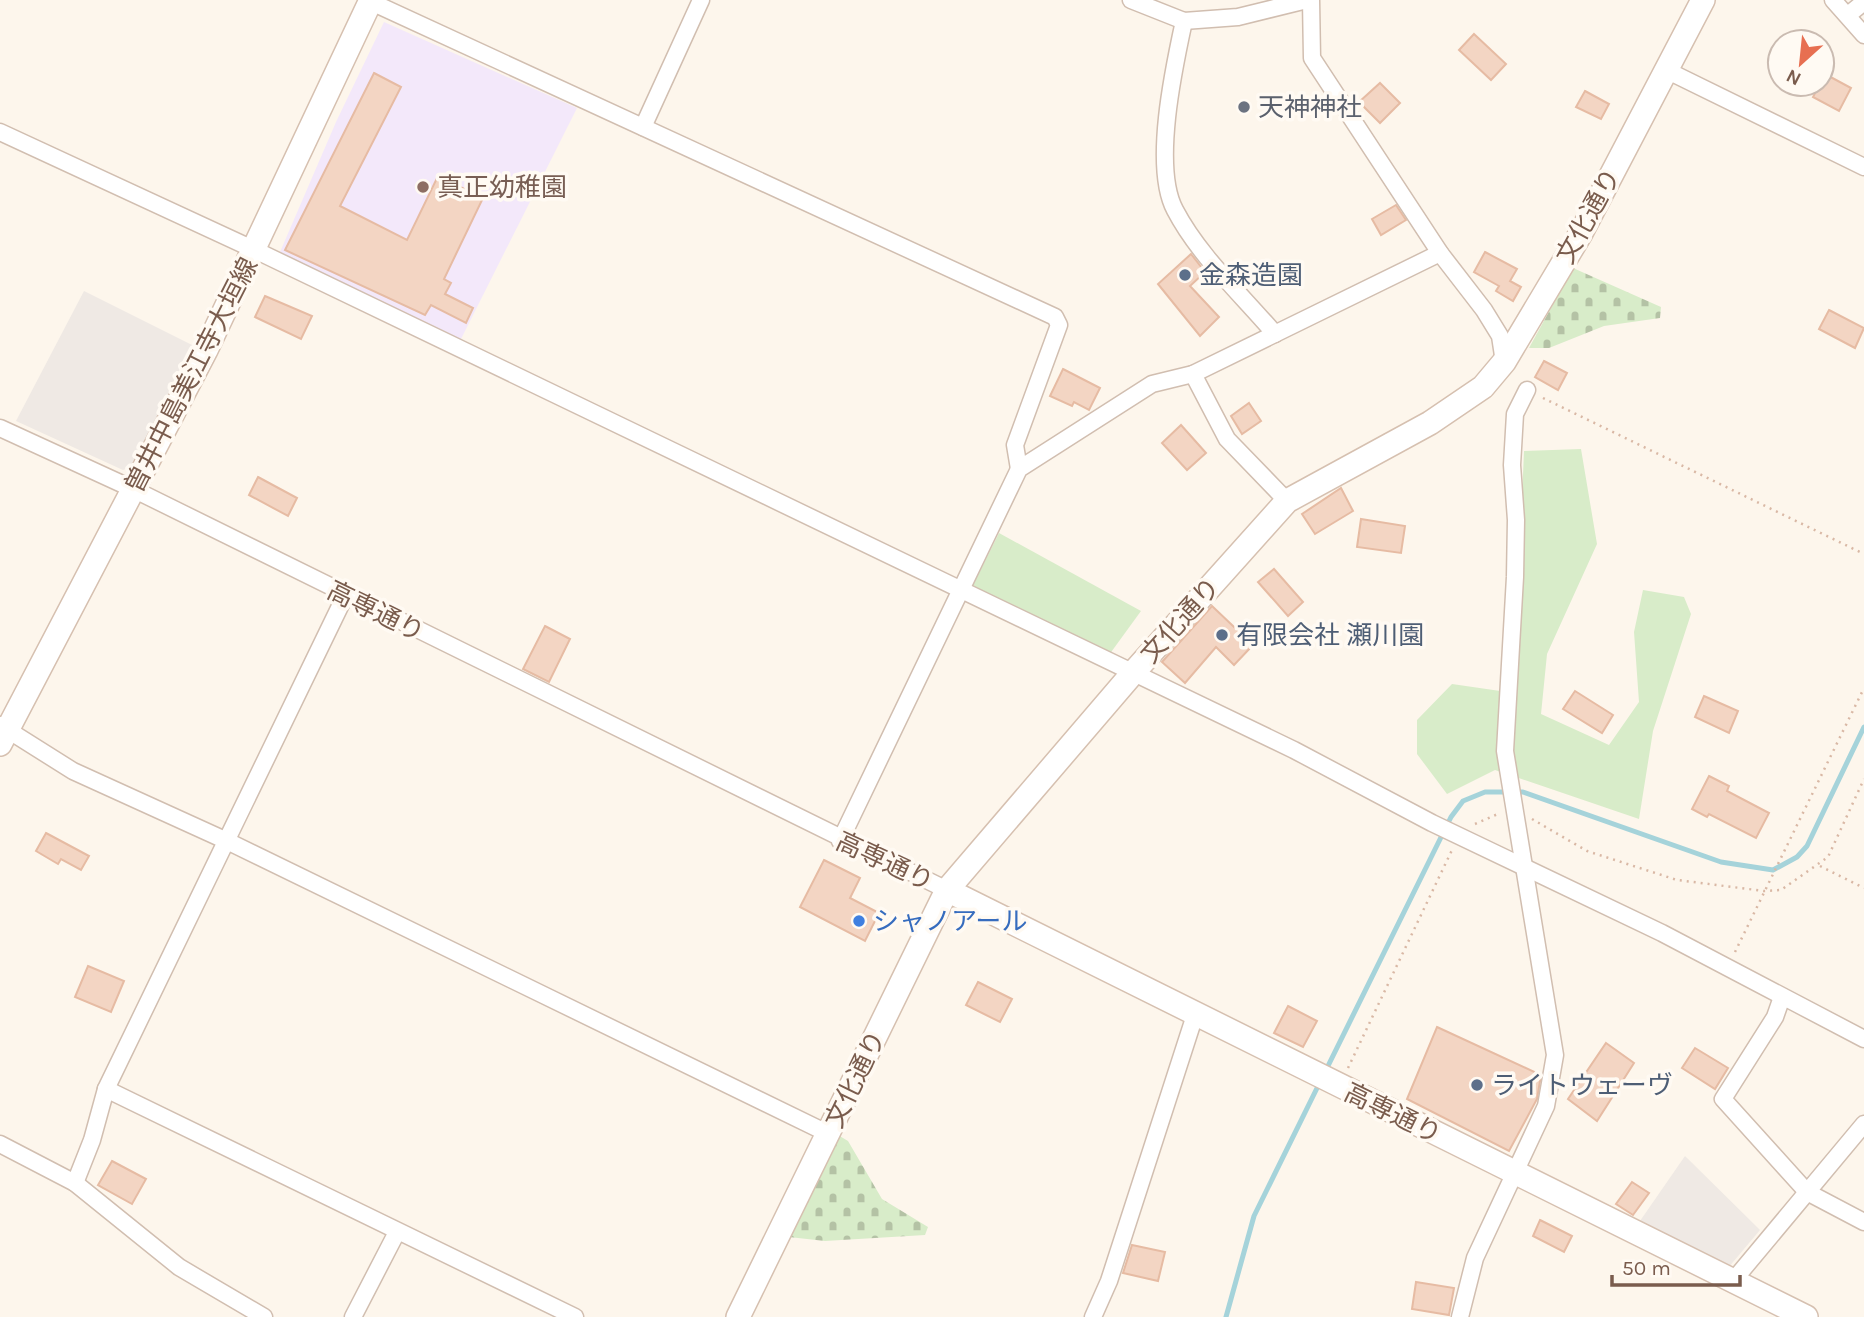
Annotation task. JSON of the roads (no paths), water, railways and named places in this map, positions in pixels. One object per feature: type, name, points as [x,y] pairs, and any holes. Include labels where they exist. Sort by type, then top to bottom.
[{"type":"street","points":[[369,0],[1055,317],[1059,325],[1015,445],[1019,469]]},
{"type":"street","name":"曽井中島美江寺大垣線","points":[[2,733],[133,489],[255,250],[369,0]]},
{"type":"street","points":[[643,127],[701,0]]},
{"type":"street","points":[[1131,0],[1184,21],[1238,17],[1309,0],[1312,58],[1440,253],[1484,310],[1500,336],[1504,362]]},
{"type":"street","name":"文化通り","points":[[738,1317],[947,890],[1132,674],[1287,501],[1430,423],[1483,387],[1504,362],[1581,233],[1703,0]]},
{"type":"street","points":[[1833,0],[1864,35]]},
{"type":"street","points":[[1848,15],[1864,2]]},
{"type":"street","points":[[1184,21],[1171,92],[1164,172],[1173,208],[1195,241],[1275,334]]},
{"type":"street","points":[[1666,70],[1864,167]]},
{"type":"street","points":[[0,132],[255,250],[1293,750],[1454,834],[1662,933],[1864,1039]]},
{"type":"street","points":[[840,841],[1019,469],[1152,384],[1193,374],[1440,253]]},
{"type":"street","points":[[1193,374],[1227,439],[1287,501]]},
{"type":"street","points":[[1460,1317],[1475,1258],[1546,1106],[1555,1055],[1505,751],[1515,577],[1516,520],[1512,465],[1515,414],[1527,390]]},
{"type":"street","name":"高専通り","points":[[0,428],[133,489],[1806,1317]]},
{"type":"street","points":[[75,1183],[92,1140],[106,1089],[345,596]]},
{"type":"street","points":[[2,733],[52,760],[227,841],[829,1134]]},
{"type":"street","points":[[1783,997],[1775,1017],[1723,1099],[1807,1192],[1864,1222]]},
{"type":"street","points":[[1093,1317],[1110,1280],[1195,1015]]},
{"type":"street","points":[[106,1089],[575,1317]]},
{"type":"street","points":[[1733,1281],[1864,1124]]},
{"type":"street","points":[[0,1144],[75,1183],[179,1267],[264,1317]]},
{"type":"street","points":[[353,1317],[397,1232]]},
{"type":"waterway","points":[[1325,1072],[1451,817],[1463,801],[1485,792],[1523,792],[1721,862],[1773,870],[1797,857],[1807,846],[1864,727]]},
{"type":"waterway","points":[[1226,1317],[1254,1216],[1321,1080]]},
{"type":"place","name":"天神神社","points":[[1244,107]]},
{"type":"place","name":"真正幼稚園","points":[[423,187]]},
{"type":"place","name":"金森造園","points":[[1185,275]]},
{"type":"place","name":"有限会社 瀬川園","points":[[1222,635]]},
{"type":"place","name":"シャノアール","points":[[859,921]]},
{"type":"place","name":"ライトウェーヴ","points":[[1477,1085]]}]
